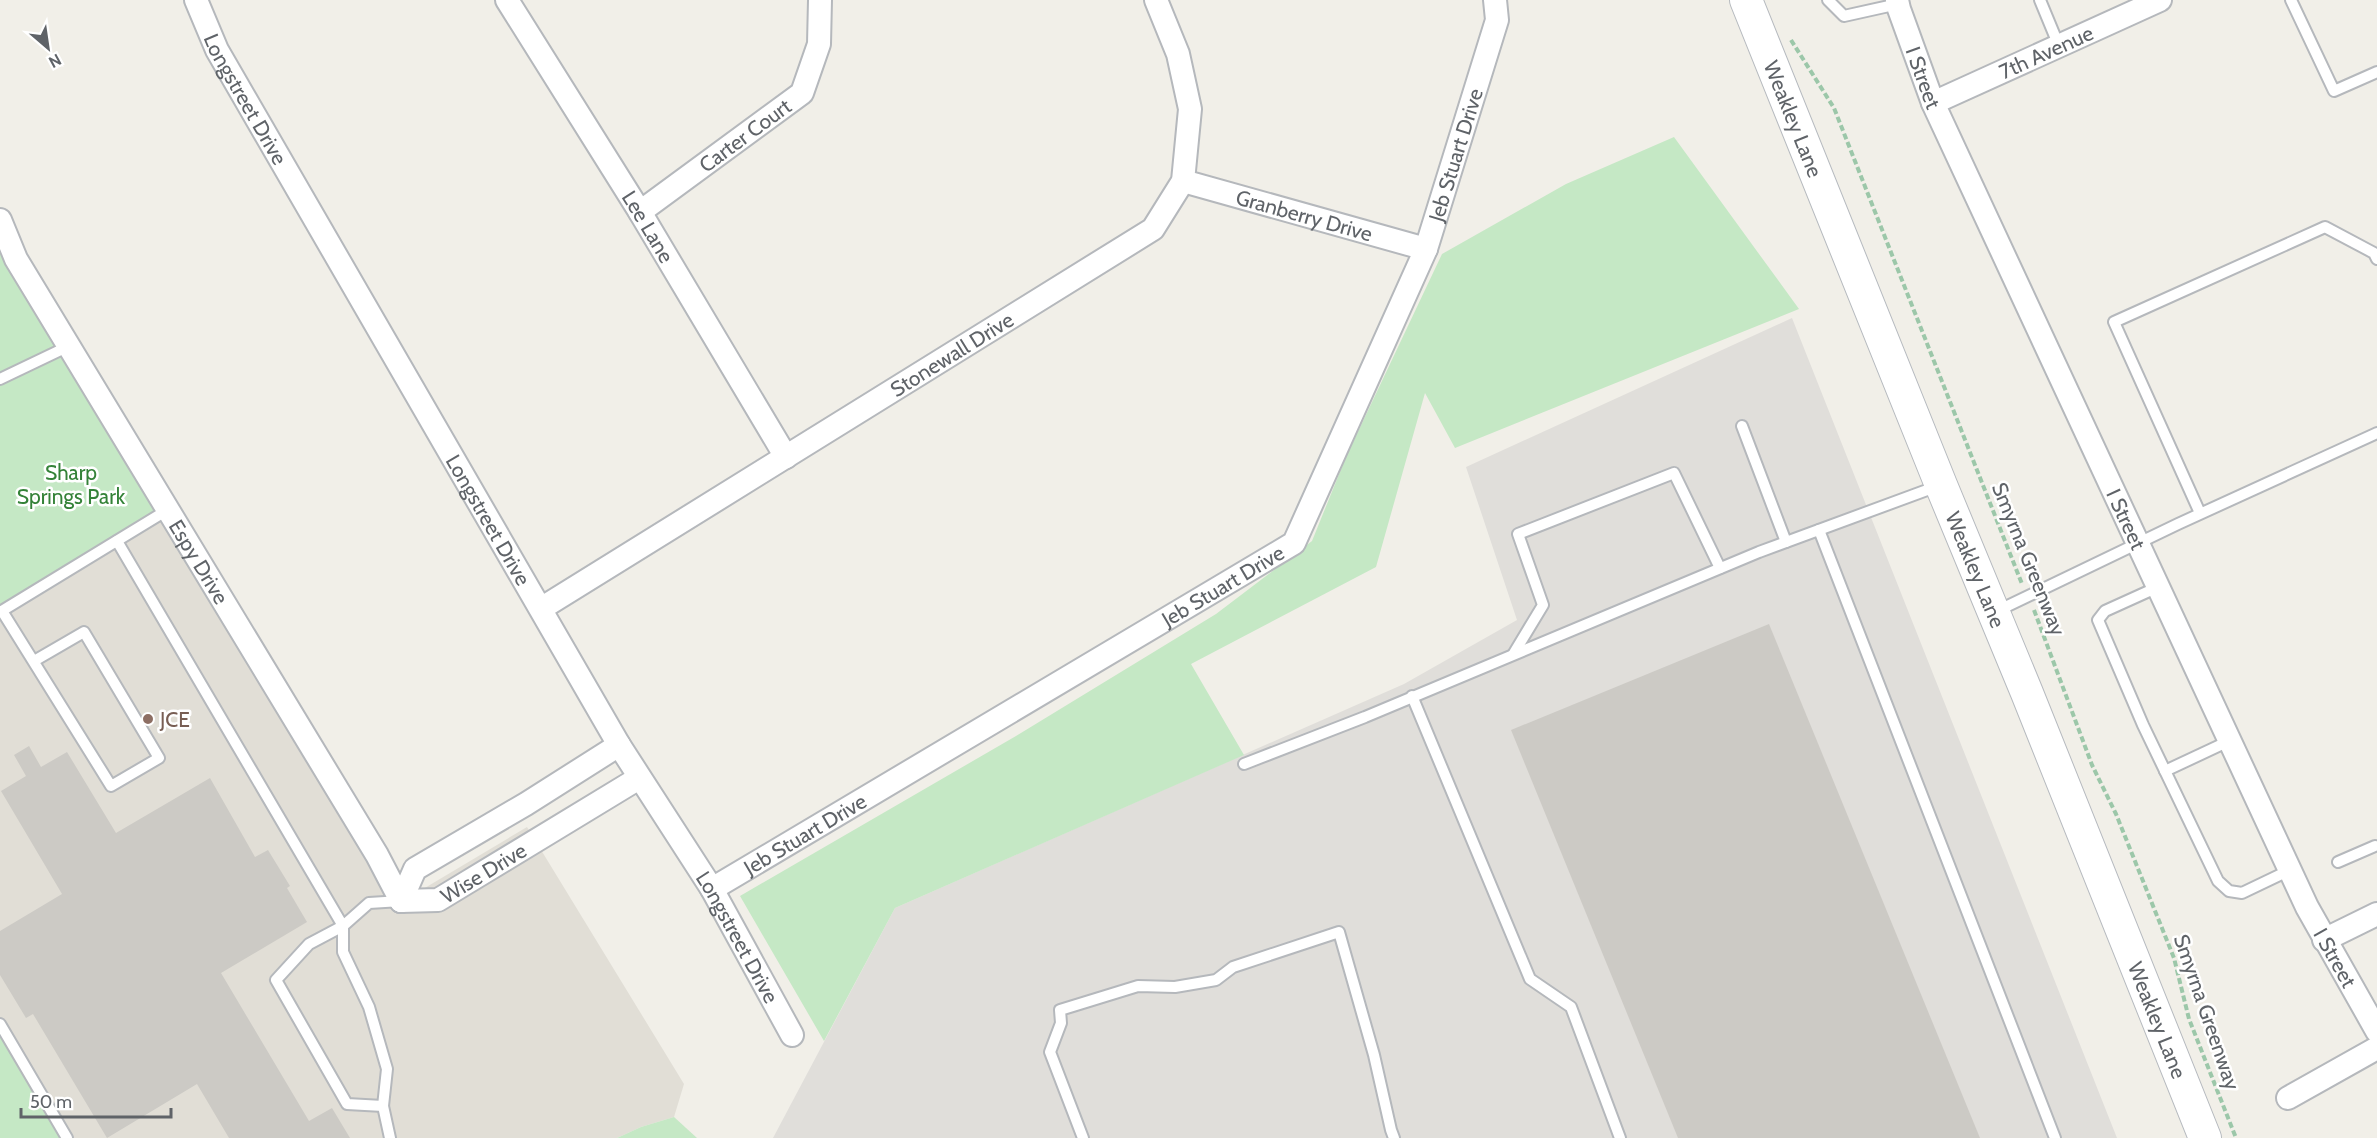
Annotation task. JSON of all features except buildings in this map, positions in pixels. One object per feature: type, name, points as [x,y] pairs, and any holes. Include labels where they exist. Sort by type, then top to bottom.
[{"type":"main road","name":"Weakley Lane","points":[[1746,0],[2205,1138]]},
{"type":"street","name":"Longstreet Drive","points":[[196,0],[217,50],[639,778],[712,889],[792,1035]]},
{"type":"street","name":"Lee Lane","points":[[507,0],[640,212],[786,457]]},
{"type":"street","name":"Carter Court","points":[[640,212],[802,93],[819,44],[820,0]]},
{"type":"street","name":"Stonewall Drive","points":[[542,608],[1153,229],[1183,181],[1190,109],[1178,54],[1156,0]]},
{"type":"street","name":"Jeb Stuart Drive","points":[[712,889],[1294,543],[1426,249],[1497,20],[1495,0]]},
{"type":"street","name":"7th Avenue","points":[[1934,103],[2160,0]]},
{"type":"street","name":"I Street","points":[[1898,2],[1934,103],[2229,741],[2324,940],[2377,1031]]},
{"type":"street","name":"Granberry Drive","points":[[1183,181],[1426,249]]},
{"type":"street","name":"Espy Drive","points":[[0,220],[16,258],[377,855],[401,901]]},
{"type":"street","name":"Wise Drive","points":[[620,745],[526,804],[415,869],[401,901],[438,900],[639,778]]},
{"type":"street","points":[[2324,940],[2377,914]]},
{"type":"street","points":[[2288,1098],[2377,1048]]},
{"type":"lane","points":[[1828,0],[1844,16],[1898,2]]},
{"type":"lane","points":[[2040,0],[2059,46]]},
{"type":"lane","points":[[2291,0],[2334,91],[2377,72]]},
{"type":"lane","points":[[2200,513],[2114,322],[2325,226],[2374,253],[2377,259]]},
{"type":"lane","points":[[0,379],[69,346]]},
{"type":"lane","points":[[1742,426],[1786,542]]},
{"type":"lane","points":[[1994,612],[2200,513],[2377,433]]},
{"type":"lane","points":[[1514,654],[1543,604],[1518,534],[1674,473],[1720,568]]},
{"type":"lane","points":[[1244,764],[1365,717],[1720,568],[1941,485]]},
{"type":"lane","points":[[34,662],[84,632],[159,758],[111,786],[1,611],[169,509]]},
{"type":"lane","points":[[1819,530],[2055,1138]]},
{"type":"lane","points":[[117,541],[343,926],[343,952],[369,1007],[387,1069],[383,1106],[390,1138]]},
{"type":"lane","points":[[2158,587],[2104,611],[2098,620],[2165,771],[2218,881],[2229,891],[2242,893],[2290,870]]},
{"type":"lane","points":[[1412,696],[1530,979],[1571,1006],[1620,1138]]},
{"type":"lane","points":[[2165,771],[2229,741]]},
{"type":"lane","points":[[2338,862],[2376,847]]},
{"type":"lane","points":[[383,1106],[347,1104],[276,980],[309,944],[343,926],[369,903],[401,901]]},
{"type":"lane","points":[[1083,1138],[1050,1052],[1061,1023],[1060,1010],[1138,986],[1175,987],[1216,980],[1233,967],[1339,932],[1374,1055],[1394,1138]]},
{"type":"lane","points":[[0,1024],[67,1138]]},
{"type":"path","name":"Smyrna Greenway","points":[[1788,35],[1834,108],[2046,638],[2092,765],[2116,814],[2174,958],[2189,1019],[2236,1138]]},
{"type":"shaded area","points":[[1792,318],[2117,1138],[773,1138],[895,908],[1404,684],[1517,620],[1466,467]]},
{"type":"shaded area","name":"JCE","points":[[169,509],[408,898],[527,827],[684,1084],[674,1117],[641,1127],[617,1138],[67,1138],[0,1024],[0,611]]},
{"type":"green space","points":[[1674,137],[1799,309],[1455,448],[1425,393],[1376,567],[1191,664],[1244,755],[895,908],[824,1041],[740,896],[1016,736],[1216,614],[1312,541],[1346,457],[1442,254],[1566,184]]},
{"type":"green space","name":"Sharp Springs Park","points":[[0,219],[169,509],[0,611]]},
{"type":"green space","points":[[0,1024],[67,1138],[0,1138]]},
{"type":"green space","points":[[674,1117],[697,1138],[617,1138],[641,1127]]},
{"type":"place","name":"JCE","points":[[148,719]]}]
